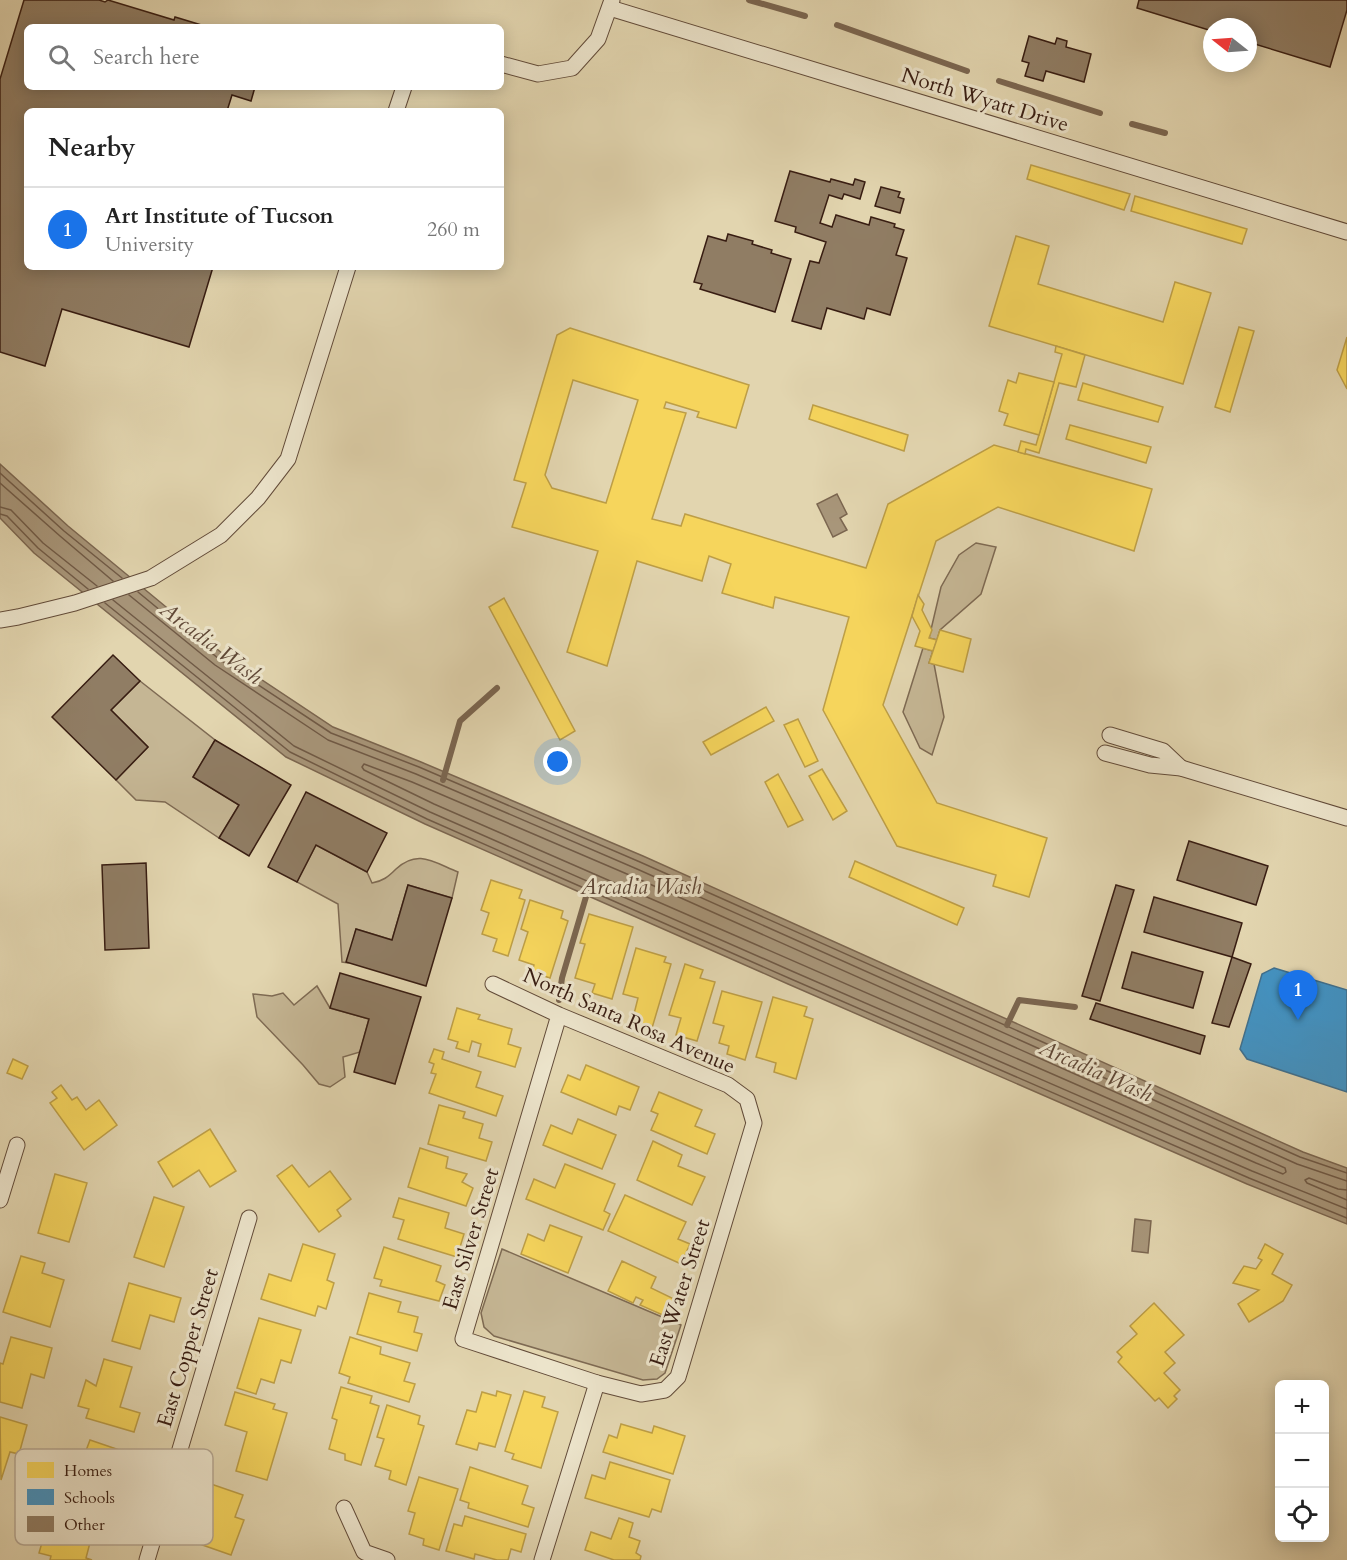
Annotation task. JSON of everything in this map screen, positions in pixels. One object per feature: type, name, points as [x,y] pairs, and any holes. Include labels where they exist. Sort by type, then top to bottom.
[{"type":"street","name":"North Wyatt Drive","points":[[504,65],[538,74],[572,68],[598,39],[611,4],[1347,232]]},
{"type":"street","points":[[397,108],[403,90]]},
{"type":"street","points":[[0,620],[75,603],[151,578],[221,535],[258,498],[288,459],[347,270]]},
{"type":"street","points":[[1110,735],[1163,751],[1181,768]]},
{"type":"street","points":[[1105,753],[1150,765],[1181,768],[1347,818]]},
{"type":"street","name":"North Santa Rosa Avenue","points":[[493,984],[560,1015],[728,1085],[747,1099]]},
{"type":"street","name":"East Silver Street","points":[[560,1015],[463,1338],[597,1383]]},
{"type":"street","name":"East Water Street","points":[[597,1383],[641,1394],[665,1390],[678,1377],[754,1123],[747,1099]]},
{"type":"street","points":[[0,1200],[17,1145]]},
{"type":"street","name":"East Copper Street","points":[[180,1449],[249,1218]]},
{"type":"street","points":[[542,1560],[597,1383]]},
{"type":"street","points":[[344,1508],[364,1552],[387,1560]]},
{"type":"street","name":"East Copper Street","points":[[147,1560],[151,1545]]},
{"type":"shaded area","points":[[976,543],[996,547],[981,594],[940,630],[937,640],[929,638],[941,587],[959,555]]},
{"type":"shaded area","points":[[923,648],[933,651],[929,663],[934,664],[944,717],[932,755],[920,748],[903,712]]},
{"type":"shaded area","points":[[140,681],[215,740],[193,777],[239,805],[219,838],[165,802],[136,800],[116,780],[148,747],[111,710]]},
{"type":"shaded area","points":[[316,845],[367,872],[372,883],[385,878],[411,860],[433,861],[458,872],[452,898],[408,885],[392,940],[356,929],[348,963],[342,962],[338,904],[297,882]]},
{"type":"shaded area","points":[[317,986],[330,1008],[369,1019],[360,1052],[343,1057],[345,1077],[330,1087],[319,1084],[257,1017],[253,994],[272,996],[283,993],[294,1005]]},
{"type":"shaded area","points":[[502,1249],[681,1325],[665,1373],[657,1379],[643,1380],[494,1336],[484,1327],[481,1313]]},
{"type":"water","name":"Arcadia Wash","points":[[0,464],[68,526],[223,654],[333,727],[643,856],[1303,1152],[1347,1168],[1347,1224],[1247,1184],[788,984],[425,824],[286,757],[34,553],[0,518]]},
{"type":"water","points":[[837,494],[847,514],[840,518],[847,530],[833,537],[817,504]]},
{"type":"water","points":[[1135,1219],[1151,1221],[1148,1253],[1132,1251]]},
{"type":"building: Homes","points":[[1031,165],[1130,194],[1124,210],[1027,179]]},
{"type":"building: Homes","points":[[1135,196],[1247,229],[1242,244],[1131,211]]},
{"type":"building: Homes","points":[[1016,236],[1049,246],[1038,284],[1163,322],[1175,282],[1211,293],[1183,384],[989,326]]},
{"type":"building: Homes","points":[[1239,327],[1254,331],[1230,412],[1215,407]]},
{"type":"building: Homes","points":[[570,328],[749,385],[736,428],[697,417],[699,412],[666,402],[664,408],[686,413],[652,519],[681,526],[685,514],[866,568],[888,504],[994,445],[1152,489],[1134,551],[998,507],[936,541],[883,705],[937,803],[1047,838],[1029,897],[993,886],[996,875],[897,846],[823,710],[849,617],[775,597],[773,608],[722,593],[731,564],[709,556],[702,581],[637,561],[607,666],[567,652],[598,551],[512,527],[526,483],[514,480],[557,335]],"holes":[[[573,380],[638,400],[606,503],[552,488],[545,475]]]},
{"type":"building: Homes","points":[[1347,337],[1347,389],[1337,370]]},
{"type":"building: Homes","points":[[1056,346],[1085,355],[1076,387],[1059,383],[1039,453],[1026,449],[1025,454],[1018,452],[1021,441],[1036,445],[1062,354],[1055,352]]},
{"type":"building: Homes","points":[[1019,373],[1054,382],[1039,435],[1004,425],[1008,414],[999,411],[1008,380],[1016,383]]},
{"type":"building: Homes","points":[[1083,383],[1163,407],[1158,422],[1078,400]]},
{"type":"building: Homes","points":[[813,405],[908,435],[904,451],[809,419]]},
{"type":"building: Homes","points":[[1070,425],[1151,447],[1146,463],[1066,439]]},
{"type":"building: Homes","points":[[918,595],[924,604],[922,610],[932,630],[929,638],[937,640],[933,651],[915,646],[920,631],[912,616]]},
{"type":"building: Homes","points":[[504,598],[575,731],[560,740],[489,607]]},
{"type":"building: Homes","points":[[940,630],[971,639],[963,672],[929,663]]},
{"type":"building: Homes","points":[[766,707],[774,721],[711,755],[703,742]]},
{"type":"building: Homes","points":[[798,719],[818,761],[805,767],[784,725]]},
{"type":"building: Homes","points":[[822,769],[847,811],[833,820],[809,776]]},
{"type":"building: Homes","points":[[778,774],[803,820],[788,827],[765,782]]},
{"type":"building: Homes","points":[[855,861],[964,908],[957,925],[849,877]]},
{"type":"building: Homes","points":[[491,880],[522,890],[519,898],[525,900],[508,956],[493,951],[497,939],[482,934],[489,913],[481,910]]},
{"type":"building: Homes","points":[[530,900],[563,911],[561,918],[568,921],[550,978],[532,972],[534,965],[519,960],[528,932],[521,929]]},
{"type":"building: Homes","points":[[589,914],[633,927],[612,999],[592,993],[595,984],[575,978],[585,944],[580,943]]},
{"type":"building: Homes","points":[[636,948],[666,957],[664,962],[671,964],[652,1028],[632,1022],[638,998],[623,994]]},
{"type":"building: Homes","points":[[685,964],[703,970],[700,978],[715,982],[697,1041],[676,1035],[681,1018],[669,1015]]},
{"type":"building: Homes","points":[[722,991],[762,1002],[745,1060],[727,1054],[729,1046],[719,1043],[724,1026],[713,1023]]},
{"type":"building: Homes","points":[[773,997],[807,1007],[804,1016],[813,1019],[796,1079],[774,1072],[776,1063],[756,1057]]},
{"type":"building: Homes","points":[[457,1008],[480,1015],[478,1019],[512,1029],[508,1044],[521,1048],[515,1067],[478,1056],[481,1044],[472,1041],[469,1052],[456,1048],[458,1042],[448,1039]]},
{"type":"building: Homes","points":[[434,1049],[444,1052],[442,1059],[481,1072],[476,1087],[503,1096],[496,1116],[429,1093],[436,1074],[431,1073],[434,1064],[429,1062]]},
{"type":"building: Homes","points":[[13,1059],[28,1066],[22,1079],[7,1073]]},
{"type":"building: Homes","points":[[586,1065],[639,1087],[630,1110],[619,1106],[616,1115],[561,1092],[568,1075],[580,1080]]},
{"type":"building: Homes","points":[[61,1085],[72,1100],[77,1097],[86,1110],[99,1100],[117,1125],[84,1150],[50,1103],[57,1098],[52,1092]]},
{"type":"building: Homes","points":[[659,1092],[702,1110],[695,1126],[715,1134],[707,1154],[651,1130],[658,1114],[651,1111]]},
{"type":"building: Homes","points":[[439,1105],[465,1112],[463,1118],[483,1124],[479,1138],[492,1142],[486,1161],[428,1144]]},
{"type":"building: Homes","points":[[578,1119],[616,1135],[602,1169],[543,1145],[551,1125],[572,1134]]},
{"type":"building: Homes","points":[[210,1129],[236,1171],[210,1187],[199,1170],[173,1187],[158,1162]]},
{"type":"building: Homes","points":[[653,1141],[682,1155],[678,1166],[705,1177],[692,1205],[637,1180]]},
{"type":"building: Homes","points":[[420,1148],[448,1157],[446,1168],[467,1174],[462,1182],[473,1188],[466,1206],[408,1187]]},
{"type":"building: Homes","points":[[565,1164],[615,1184],[604,1211],[610,1214],[603,1230],[526,1199],[534,1179],[555,1188]]},
{"type":"building: Homes","points":[[292,1165],[309,1187],[330,1171],[351,1199],[337,1210],[341,1216],[319,1232],[277,1176]]},
{"type":"building: Homes","points":[[55,1174],[87,1183],[69,1242],[38,1233]]},
{"type":"building: Homes","points":[[625,1195],[686,1222],[678,1239],[690,1244],[681,1264],[608,1231]]},
{"type":"building: Homes","points":[[154,1197],[184,1207],[164,1267],[134,1257]]},
{"type":"building: Homes","points":[[399,1198],[449,1213],[445,1228],[464,1234],[457,1257],[398,1239],[404,1220],[393,1217]]},
{"type":"building: Homes","points":[[550,1225],[582,1237],[568,1273],[521,1254],[528,1234],[544,1241]]},
{"type":"building: Homes","points":[[303,1244],[335,1254],[327,1280],[334,1283],[326,1309],[318,1306],[315,1316],[261,1299],[269,1274],[291,1281]]},
{"type":"building: Homes","points":[[1265,1244],[1283,1254],[1272,1274],[1292,1285],[1283,1301],[1249,1322],[1238,1304],[1259,1290],[1233,1283],[1244,1266],[1256,1269],[1262,1260],[1258,1258]]},
{"type":"building: Homes","points":[[384,1247],[441,1266],[436,1281],[445,1285],[439,1301],[380,1286],[382,1280],[374,1278]]},
{"type":"building: Homes","points":[[21,1256],[45,1263],[42,1273],[64,1280],[50,1327],[3,1312]]},
{"type":"building: Homes","points":[[622,1261],[656,1277],[651,1288],[674,1299],[665,1316],[640,1305],[643,1300],[636,1297],[633,1303],[608,1291]]},
{"type":"building: Homes","points":[[129,1283],[181,1298],[174,1322],[150,1315],[140,1349],[112,1341]]},
{"type":"building: Homes","points":[[369,1293],[401,1302],[398,1312],[418,1317],[414,1332],[422,1334],[417,1351],[357,1334]]},
{"type":"building: Homes","points":[[1154,1303],[1184,1335],[1165,1352],[1175,1363],[1164,1373],[1180,1390],[1174,1396],[1177,1399],[1168,1408],[1159,1398],[1155,1401],[1118,1362],[1122,1357],[1117,1352],[1137,1334],[1130,1326]]},
{"type":"building: Homes","points":[[259,1318],[301,1330],[291,1363],[281,1360],[274,1383],[261,1379],[256,1394],[237,1388]]},
{"type":"building: Homes","points":[[11,1337],[52,1348],[44,1378],[31,1374],[22,1408],[0,1402],[0,1363],[3,1364]]},
{"type":"building: Homes","points":[[350,1337],[381,1347],[380,1354],[410,1363],[404,1381],[415,1384],[409,1402],[348,1383],[350,1377],[339,1373]]},
{"type":"building: Homes","points":[[104,1359],[132,1367],[120,1407],[140,1413],[134,1432],[86,1418],[89,1409],[78,1406],[86,1380],[96,1386]]},
{"type":"building: Homes","points":[[341,1387],[372,1396],[370,1403],[379,1406],[361,1465],[345,1460],[345,1454],[329,1449],[337,1420],[332,1418]]},
{"type":"building: Homes","points":[[497,1391],[511,1395],[495,1447],[479,1443],[477,1450],[456,1444],[467,1410],[476,1412],[482,1392],[496,1396]]},
{"type":"building: Homes","points":[[524,1391],[545,1397],[542,1407],[558,1412],[541,1468],[512,1459],[514,1454],[505,1451]]},
{"type":"building: Homes","points":[[235,1392],[275,1404],[273,1409],[287,1413],[267,1480],[236,1471],[247,1432],[225,1425]]},
{"type":"building: Homes","points":[[387,1405],[420,1416],[418,1424],[424,1426],[406,1485],[389,1479],[391,1471],[375,1466],[384,1439],[377,1437]]},
{"type":"building: Homes","points":[[0,1417],[27,1425],[20,1449],[15,1449],[15,1453],[10,1452],[1,1480]]},
{"type":"building: Homes","points":[[621,1424],[652,1433],[654,1426],[685,1436],[673,1474],[603,1452],[609,1435],[617,1438]]},
{"type":"building: Homes","points":[[90,1440],[116,1449],[87,1449]]},
{"type":"building: Homes","points":[[610,1462],[670,1480],[661,1512],[652,1509],[649,1517],[585,1498],[592,1475],[605,1479]]},
{"type":"building: Homes","points":[[470,1467],[528,1486],[522,1504],[534,1508],[528,1527],[468,1508],[469,1503],[460,1500]]},
{"type":"building: Homes","points":[[419,1477],[458,1489],[439,1550],[423,1545],[424,1539],[409,1534],[415,1513],[408,1511]]},
{"type":"building: Homes","points":[[213,1485],[243,1495],[235,1517],[244,1520],[231,1555],[202,1545],[213,1545]]},
{"type":"building: Homes","points":[[465,1516],[526,1534],[521,1552],[511,1549],[508,1560],[497,1560],[475,1554],[474,1559],[446,1551],[454,1524],[462,1526]]},
{"type":"building: Homes","points":[[619,1518],[633,1523],[629,1537],[640,1541],[636,1553],[641,1556],[640,1560],[614,1560],[585,1550],[591,1532],[611,1539]]},
{"type":"building: Homes","points":[[41,1545],[89,1545],[86,1558],[92,1560],[50,1560],[51,1556],[39,1553]]},
{"type":"building: Schools","points":[[1274,968],[1347,990],[1347,1092],[1247,1059],[1240,1049],[1262,974]]},
{"type":"building: Other","points":[[24,0],[99,0],[105,2],[108,0],[174,20],[175,17],[198,24],[24,24],[24,90],[254,90],[251,101],[232,95],[228,108],[24,108],[24,270],[212,270],[189,347],[62,309],[45,366],[0,352],[0,79]]},
{"type":"building: Other","points":[[1139,0],[1347,0],[1347,10],[1330,67],[1257,45],[1257,18],[1203,18],[1203,28],[1137,8]]},
{"type":"building: Other","points":[[1029,36],[1055,44],[1057,38],[1067,41],[1066,47],[1091,54],[1084,82],[1046,71],[1043,81],[1025,76],[1029,63],[1022,61]]},
{"type":"building: Other","points":[[790,171],[830,182],[831,179],[853,185],[855,179],[865,182],[860,199],[844,194],[842,199],[829,195],[820,223],[832,227],[836,215],[869,225],[871,217],[895,224],[894,227],[904,230],[896,255],[907,258],[890,315],[867,308],[864,319],[827,308],[821,329],[792,321],[810,261],[819,263],[826,242],[795,232],[796,227],[775,221]]},
{"type":"building: Other","points":[[881,187],[900,192],[898,197],[904,199],[900,213],[875,206]]},
{"type":"building: Other","points":[[728,234],[753,241],[752,244],[772,250],[771,253],[791,259],[775,312],[700,289],[702,284],[694,282],[708,236],[726,241]]},
{"type":"building: Other","points":[[113,655],[140,681],[111,710],[148,747],[116,780],[52,717]]},
{"type":"building: Other","points":[[215,740],[291,785],[249,856],[219,838],[239,805],[193,777]]},
{"type":"building: Other","points":[[306,792],[387,833],[367,872],[316,845],[297,882],[268,867]]},
{"type":"building: Other","points":[[1189,841],[1268,866],[1256,905],[1177,880]]},
{"type":"building: Other","points":[[146,863],[149,948],[105,950],[102,865]]},
{"type":"building: Other","points":[[408,885],[452,898],[426,986],[346,962],[356,929],[392,940]]},
{"type":"building: Other","points":[[1116,885],[1134,890],[1100,1001],[1082,996]]},
{"type":"building: Other","points":[[1154,897],[1242,923],[1232,957],[1144,932]]},
{"type":"building: Other","points":[[1132,952],[1203,972],[1193,1008],[1122,988]]},
{"type":"building: Other","points":[[1232,957],[1251,964],[1229,1027],[1212,1023]]},
{"type":"building: Other","points":[[340,973],[421,997],[395,1084],[354,1072],[369,1019],[330,1008]]},
{"type":"building: Other","points":[[1096,1003],[1205,1036],[1200,1054],[1090,1019]]},
{"type":"waterway","points":[[749,0],[805,16]]},
{"type":"waterway","points":[[837,25],[967,71]]},
{"type":"waterway","points":[[999,81],[1100,113]]},
{"type":"waterway","points":[[1132,124],[1165,133]]},
{"type":"waterway","points":[[443,780],[460,721],[497,688]]},
{"type":"waterway","points":[[559,1000],[562,978],[588,890]]},
{"type":"waterway","points":[[1007,1025],[1019,1000],[1075,1007]]},
{"type":"place","name":"Art Institute of Tucson","points":[[1298,1020]]}]
